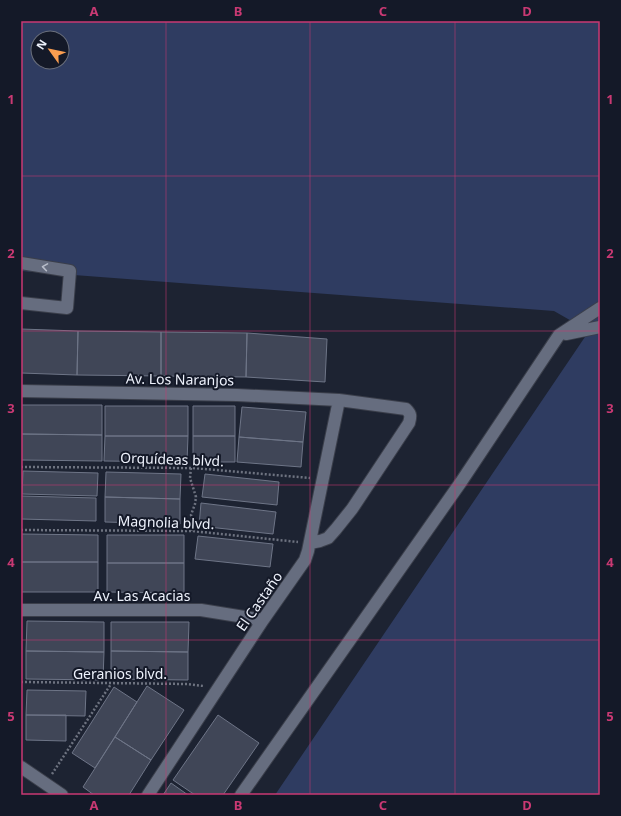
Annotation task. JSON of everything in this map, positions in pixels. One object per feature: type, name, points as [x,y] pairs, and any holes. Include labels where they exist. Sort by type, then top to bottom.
[{"type":"street","points":[[21,263],[70,271],[67,308],[21,303]]},
{"type":"street","points":[[241,795],[461,482],[559,335],[600,308]]},
{"type":"street","points":[[559,335],[600,327]]},
{"type":"street","name":"Av. Los Naranjos","points":[[21,392],[237,394],[339,400],[406,409],[411,416],[409,423],[352,509],[328,538],[310,543]]},
{"type":"street","name":"El Castaño","points":[[148,795],[263,620],[300,568],[310,543],[339,400]]},
{"type":"street","name":"Av. Las Acacias","points":[[21,610],[201,610],[263,620]]},
{"type":"street","points":[[21,767],[62,795]]},
{"type":"path","name":"Orquídeas blvd.","points":[[21,467],[191,468],[323,479]]},
{"type":"path","points":[[191,468],[190,478],[196,497],[191,515],[193,525],[192,531]]},
{"type":"path","name":"Magnolia blvd.","points":[[21,530],[192,531],[310,543]]},
{"type":"path","name":"Geranios blvd.","points":[[21,682],[187,684],[218,688]]},
{"type":"path","points":[[46,784],[111,684]]},
{"type":"shaded area","points":[[21,21],[600,21],[600,795],[275,795],[589,331],[554,311],[21,271]]},
{"type":"building","points":[[21,329],[78,331],[77,375],[21,373]]},
{"type":"building","points":[[78,331],[161,332],[161,376],[77,375]]},
{"type":"building","points":[[161,332],[247,333],[246,377],[161,376]]},
{"type":"building","points":[[247,333],[327,339],[325,382],[246,377]]},
{"type":"building","points":[[21,405],[102,405],[102,435],[21,434]]},
{"type":"building","points":[[105,406],[188,406],[188,436],[105,436]]},
{"type":"building","points":[[193,406],[235,406],[235,436],[193,436]]},
{"type":"building","points":[[242,407],[306,412],[303,442],[239,437]]},
{"type":"building","points":[[21,434],[102,435],[102,461],[21,460]]},
{"type":"building","points":[[105,436],[188,436],[187,462],[104,461]]},
{"type":"building","points":[[193,436],[235,436],[235,462],[193,462]]},
{"type":"building","points":[[239,437],[303,442],[301,467],[237,462]]},
{"type":"building","points":[[23,471],[98,473],[97,496],[22,494]]},
{"type":"building","points":[[106,472],[181,474],[180,499],[105,497]]},
{"type":"building","points":[[205,474],[279,482],[277,505],[202,497]]},
{"type":"building","points":[[21,496],[96,498],[96,521],[21,519]]},
{"type":"building","points":[[105,497],[180,499],[180,524],[105,522]]},
{"type":"building","points":[[201,503],[276,512],[273,534],[199,526]]},
{"type":"building","points":[[21,534],[98,535],[98,562],[21,562]]},
{"type":"building","points":[[107,535],[184,535],[184,563],[107,563]]},
{"type":"building","points":[[198,536],[273,544],[270,567],[195,559]]},
{"type":"building","points":[[21,562],[98,562],[98,592],[21,592]]},
{"type":"building","points":[[107,563],[184,563],[184,593],[107,592]]},
{"type":"building","points":[[27,621],[104,622],[104,652],[26,651]]},
{"type":"building","points":[[111,622],[189,622],[188,652],[111,651]]},
{"type":"building","points":[[26,651],[104,652],[103,680],[26,679]]},
{"type":"building","points":[[111,651],[188,652],[188,680],[111,679]]},
{"type":"building","points":[[147,686],[184,710],[151,760],[115,737]]},
{"type":"building","points":[[114,687],[137,702],[95,768],[72,753]]},
{"type":"building","points":[[27,690],[86,691],[85,716],[26,715]]},
{"type":"building","points":[[26,715],[66,715],[66,741],[26,740]]},
{"type":"building","points":[[218,715],[259,743],[223,795],[195,795],[173,780]]},
{"type":"building","points":[[115,737],[151,760],[129,795],[94,795],[83,787]]},
{"type":"building","points":[[171,783],[188,795],[163,795]]}]
